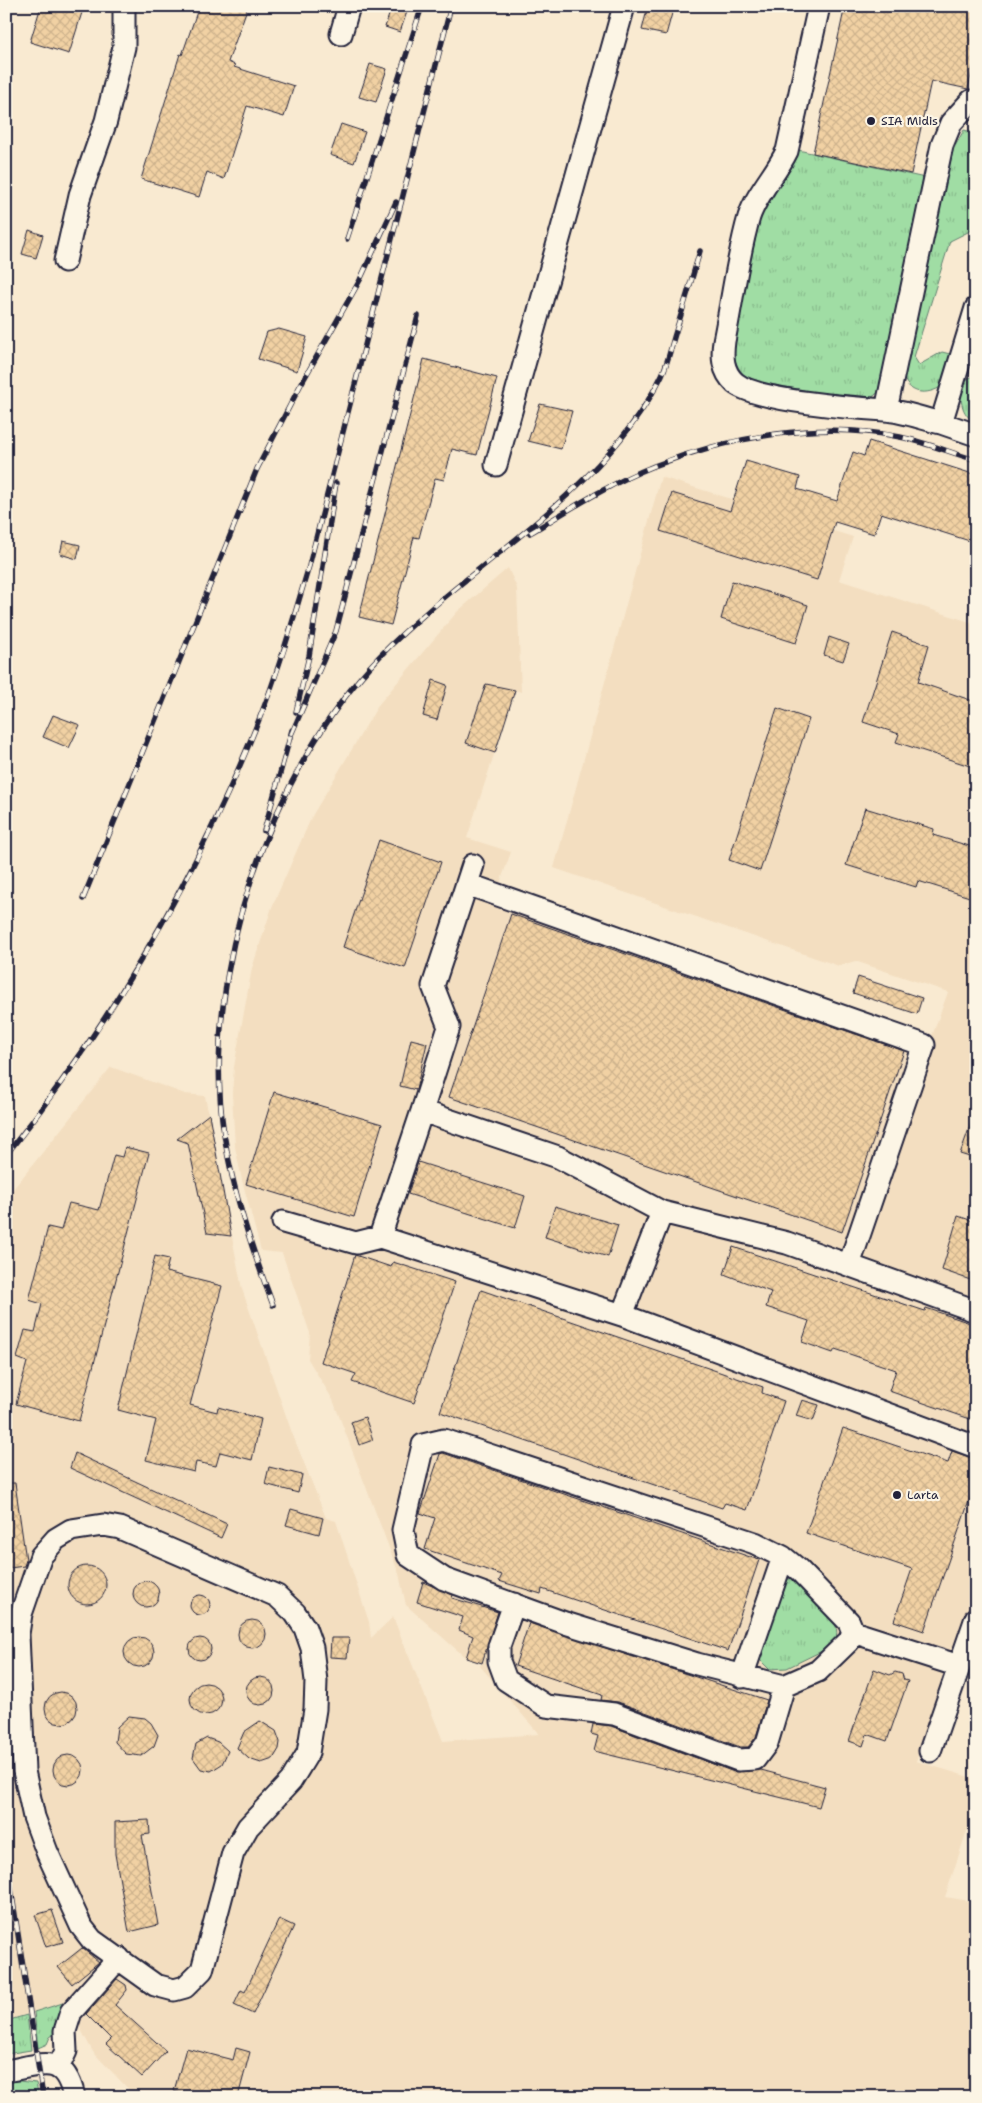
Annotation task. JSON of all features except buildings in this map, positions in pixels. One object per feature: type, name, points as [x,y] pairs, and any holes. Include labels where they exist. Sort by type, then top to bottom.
[{"type":"street","points":[[65,261],[80,195],[106,121],[124,46],[124,6]]},
{"type":"street","points":[[341,34],[349,6]]},
{"type":"street","points":[[496,465],[624,6]]},
{"type":"street","points":[[820,6],[787,151],[780,165],[758,197],[749,216],[724,340],[724,366],[729,376],[737,384],[752,391],[848,409],[886,410],[976,434]]},
{"type":"street","points":[[886,410],[942,144],[951,123],[974,94]]},
{"type":"street","points":[[940,423],[976,308]]},
{"type":"street","points":[[380,1236],[449,1027],[433,986],[470,875],[924,1045],[849,1265]]},
{"type":"street","points":[[422,1112],[558,1157],[662,1212],[787,1243],[976,1311]]},
{"type":"street","points":[[622,1315],[662,1212]]},
{"type":"street","points":[[283,1222],[356,1243],[380,1236],[622,1315],[976,1447]]},
{"type":"street","points":[[444,1440],[755,1544],[783,1557],[814,1584],[849,1622],[853,1632],[849,1641],[818,1671],[784,1686],[742,1677],[575,1626],[444,1579],[408,1555],[403,1530],[423,1445],[444,1440]]},
{"type":"street","points":[[104,1525],[120,1528],[277,1596],[294,1613],[305,1628],[312,1648],[316,1681],[313,1733],[308,1753],[291,1781],[248,1827],[233,1853],[202,1970],[185,1987],[174,1990],[155,1985],[119,1958],[92,1940],[81,1926],[47,1852],[34,1817],[24,1771],[19,1700],[18,1634],[21,1614],[41,1556],[56,1539],[71,1530],[104,1525]]},
{"type":"street","points":[[742,1677],[783,1557]]},
{"type":"street","points":[[514,1604],[499,1646],[499,1661],[506,1680],[546,1706],[614,1714],[738,1760],[755,1758],[767,1743],[784,1686]]},
{"type":"street","points":[[930,1751],[976,1618]]},
{"type":"street","points":[[853,1632],[958,1666]]},
{"type":"street","points":[[58,2068],[66,2051],[65,2031],[71,2012],[119,1958]]},
{"type":"street","points":[[6,2071],[52,2065],[63,2070],[70,2081],[74,2097]]},
{"type":"shaded area","points":[[661,477],[853,537],[839,580],[976,624],[976,1590],[916,1761],[976,1779],[976,1803],[945,1897],[976,1902],[976,2097],[136,2097],[93,2052],[66,2002],[6,2021],[6,1198],[111,1067],[185,1094],[205,1096],[242,1289],[292,1433],[326,1518],[336,1521],[369,1622],[371,1638],[393,1617],[443,1741],[539,1734],[480,1666],[482,1663],[466,1658],[406,1605],[399,1574],[333,1400],[308,1359],[310,1333],[282,1253],[261,1251],[242,1180],[235,1147],[232,1094],[234,1067],[252,968],[272,907],[312,816],[379,704],[457,612],[508,568],[517,588],[521,692],[515,690],[467,838],[511,852],[500,883],[932,1036],[948,992],[855,961],[839,966],[554,868]]},
{"type":"green space","points":[[964,130],[976,133],[976,228],[950,241],[914,357],[919,365],[942,352],[950,354],[951,360],[939,388],[927,392],[916,391],[908,385],[903,374],[940,201],[954,148]]},
{"type":"green space","points":[[798,150],[925,178],[879,392],[871,398],[852,399],[753,381],[739,369],[734,358],[733,339],[762,209]]},
{"type":"green space","points":[[971,377],[976,378],[970,404],[976,407],[976,423],[967,415],[961,399],[963,381]]},
{"type":"green space","points":[[797,1579],[827,1610],[836,1628],[836,1637],[832,1646],[787,1668],[769,1669],[758,1658],[786,1580]]},
{"type":"green space","points":[[66,2002],[72,2002],[56,2022],[56,2033],[50,2037],[47,2044],[38,2048],[34,2012]]},
{"type":"green space","points":[[27,2015],[31,2050],[6,2054],[6,2021]]},
{"type":"green space","points":[[11,2080],[36,2083],[39,2097],[6,2097],[6,2086],[9,2085]]},
{"type":"railway","points":[[347,239],[422,6]]},
{"type":"railway","points":[[6,1155],[84,1050],[152,941],[212,827],[271,690],[309,566],[451,6]]},
{"type":"railway","points":[[83,899],[257,469],[300,386],[360,280],[396,202]]},
{"type":"railway","points":[[273,1305],[251,1242],[232,1178],[224,1134],[219,1072],[223,1008],[234,943],[252,878],[276,815],[306,756],[341,703],[380,656],[454,589],[533,525],[571,491],[607,456],[637,417],[662,375],[668,360],[700,251]]},
{"type":"railway","points":[[291,735],[336,631],[418,316]]},
{"type":"railway","points":[[530,533],[606,488],[654,466],[712,447],[775,434],[838,430],[869,432],[909,439],[976,460]]},
{"type":"railway","points":[[296,712],[309,656],[336,483]]},
{"type":"railway","points":[[264,831],[292,730]]},
{"type":"railway","points":[[6,1856],[43,2097]]},
{"type":"place","name":"SIA Midis","points":[[871,121]]},
{"type":"place","name":"Larta","points":[[897,1495]]}]
